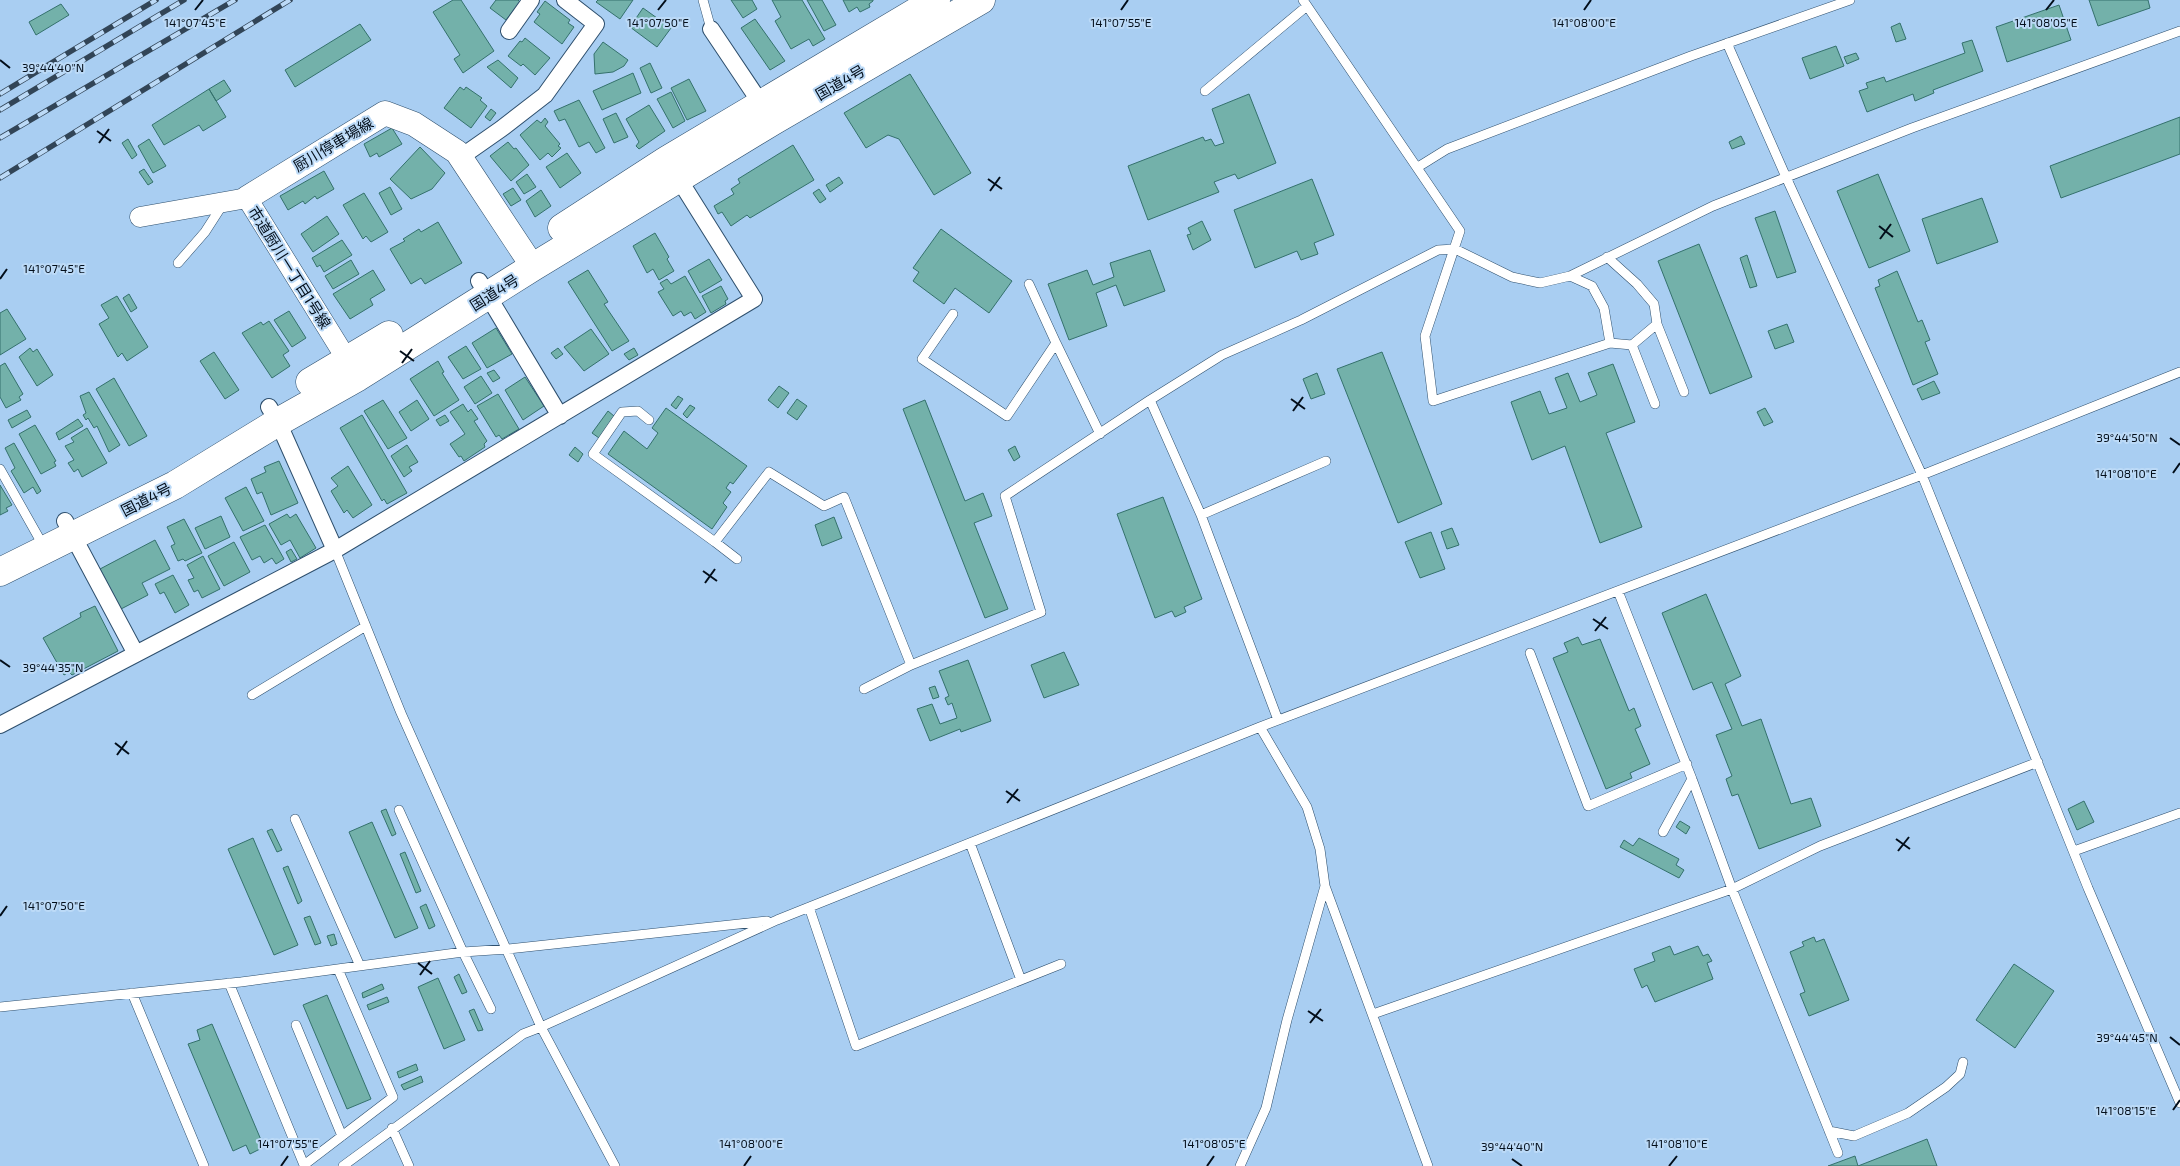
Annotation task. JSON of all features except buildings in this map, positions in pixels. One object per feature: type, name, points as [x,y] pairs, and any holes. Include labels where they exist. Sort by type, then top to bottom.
[{"type":"highway","name":"国道4号","points":[[0,572],[42,542],[69,528],[158,474],[273,414],[353,368],[767,112],[936,0]]},
{"type":"highway","name":"国道4号","points":[[767,112],[981,0]]},
{"type":"highway","name":"国道4号","points":[[0,553],[42,542]]},
{"type":"main road","name":"厨川停車場線","points":[[236,200],[385,113],[414,124],[458,152],[528,260]]},
{"type":"street","points":[[509,31],[531,0]]},
{"type":"street","points":[[461,157],[545,95],[596,24],[565,0]]},
{"type":"street","points":[[711,29],[767,112]]},
{"type":"street","points":[[0,725],[335,550],[754,299],[673,169]]},
{"type":"street","points":[[140,217],[236,200]]},
{"type":"street","name":"市道厨川一丁目1号線","points":[[236,200],[353,368]]},
{"type":"street","points":[[483,288],[560,416]]},
{"type":"street","points":[[273,414],[335,550]]},
{"type":"street","points":[[69,528],[136,654]]},
{"type":"lane","points":[[703,0],[711,29]]},
{"type":"lane","points":[[1418,167],[1447,149],[1727,43],[1850,0]]},
{"type":"lane","points":[[1205,91],[1305,3],[1460,231],[1425,336],[1433,401],[1610,343],[1632,345],[1657,324]]},
{"type":"lane","points":[[864,689],[911,665],[1042,612],[1005,496],[1222,355],[1301,320],[1438,250],[1455,249],[1512,277],[1540,283],[1570,276],[1713,206],[1912,128],[2180,31]]},
{"type":"lane","points":[[1727,43],[1922,475],[2074,851],[2180,1104]]},
{"type":"lane","points":[[178,263],[204,232],[236,200]]},
{"type":"lane","points":[[1607,257],[1637,284],[1654,304],[1657,324],[1684,392]]},
{"type":"lane","points":[[1570,276],[1592,286],[1604,308],[1610,343]]},
{"type":"lane","points":[[1029,284],[1100,434]]},
{"type":"lane","points":[[953,314],[922,360],[1007,416],[1056,343]]},
{"type":"lane","points":[[1632,345],[1655,404]]},
{"type":"lane","points":[[343,1166],[392,1128],[523,1034],[777,920],[1260,727],[1922,475],[2180,372]]},
{"type":"lane","points":[[1150,400],[1201,515],[1278,720]]},
{"type":"lane","points":[[650,420],[638,412],[622,412],[593,454],[737,559]]},
{"type":"lane","points":[[1201,515],[1326,461]]},
{"type":"lane","points":[[0,469],[42,542]]},
{"type":"lane","points":[[715,542],[769,472],[824,506],[844,497],[911,665]]},
{"type":"lane","points":[[335,550],[401,713],[541,1027],[615,1166]]},
{"type":"lane","points":[[1618,591],[1687,764],[1732,889],[1838,1153]]},
{"type":"lane","points":[[252,695],[366,626]]},
{"type":"lane","points":[[1530,653],[1588,806],[1687,764]]},
{"type":"lane","points":[[1260,727],[1307,807],[1320,849],[1325,886],[1428,1166]]},
{"type":"lane","points":[[1373,1014],[1732,889],[1820,846],[2038,762]]},
{"type":"lane","points":[[1663,832],[1692,779]]},
{"type":"lane","points":[[399,810],[491,1010]]},
{"type":"lane","points":[[2074,851],[2180,813]]},
{"type":"lane","points":[[295,819],[360,966]]},
{"type":"lane","points":[[970,843],[1021,980]]},
{"type":"lane","points":[[1240,1166],[1266,1108],[1325,886]]},
{"type":"lane","points":[[809,907],[856,1046],[1061,964]]},
{"type":"lane","points":[[0,1007],[229,983],[463,952],[508,950],[777,920]]},
{"type":"lane","points":[[229,983],[304,1165],[392,1097],[338,969]]},
{"type":"lane","points":[[132,993],[204,1166]]},
{"type":"lane","points":[[296,1025],[342,1136]]},
{"type":"lane","points":[[1829,1131],[1854,1136],[1908,1113],[1946,1088],[1960,1074],[1964,1062]]},
{"type":"lane","points":[[392,1128],[409,1166]]},
{"type":"railway","points":[[0,94],[156,0]]},
{"type":"railway","points":[[0,110],[184,0]]},
{"type":"railway","points":[[0,138],[235,0]]},
{"type":"railway","points":[[0,178],[290,0]]}]
